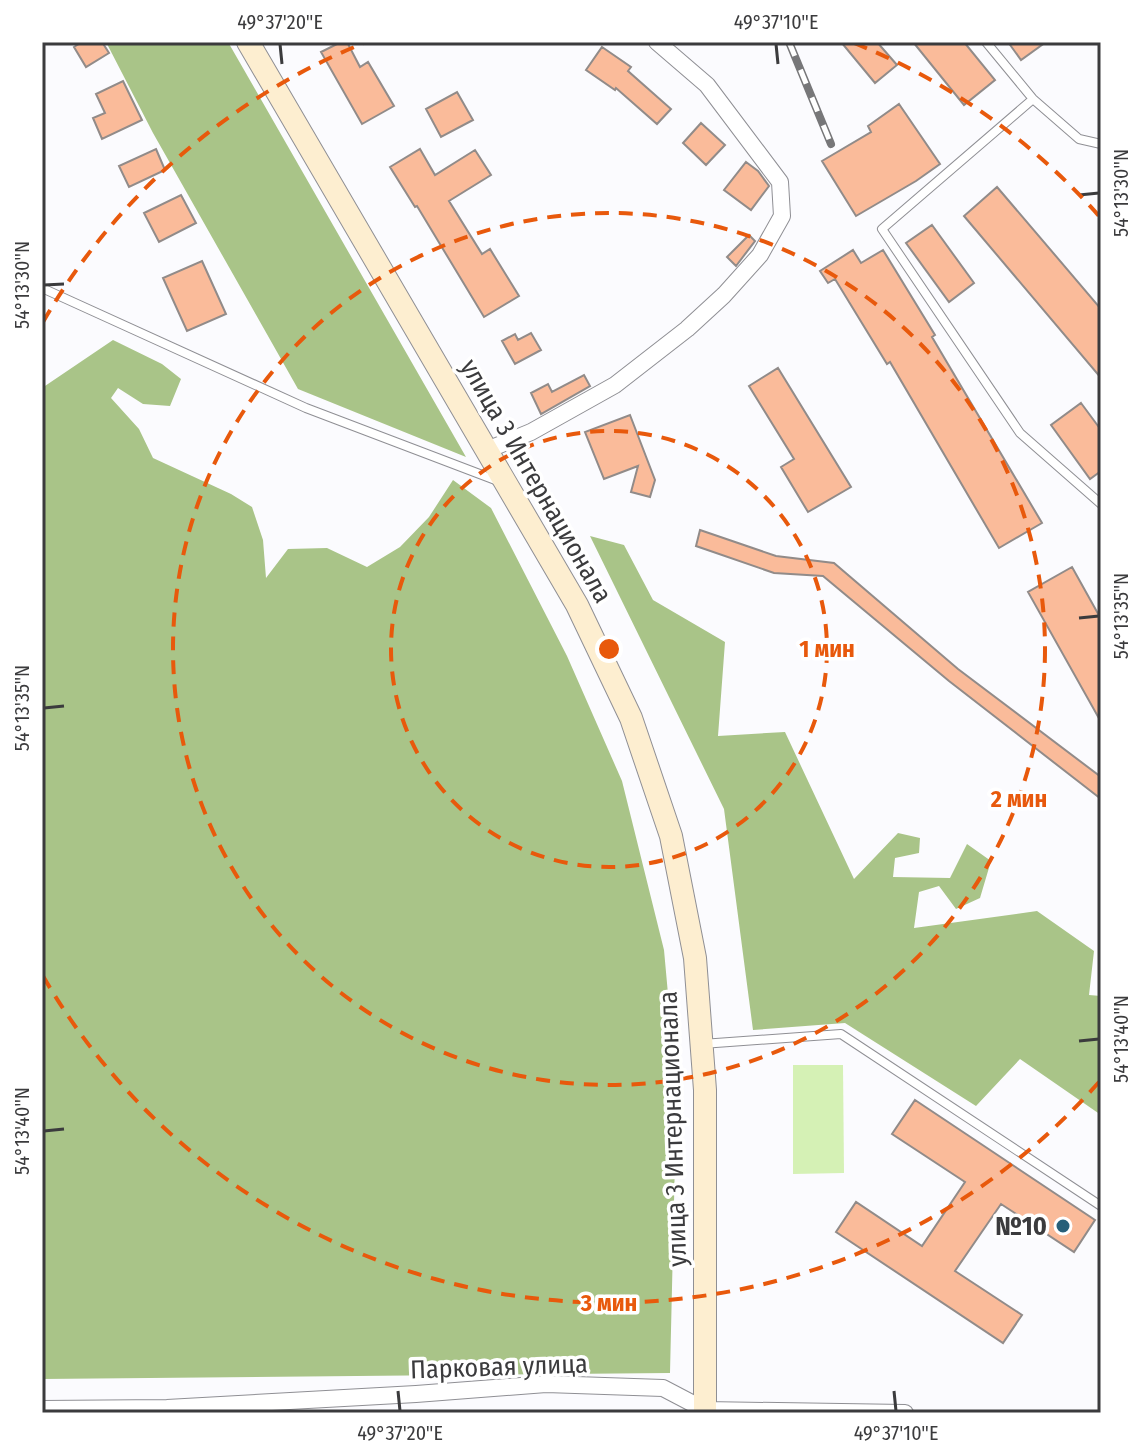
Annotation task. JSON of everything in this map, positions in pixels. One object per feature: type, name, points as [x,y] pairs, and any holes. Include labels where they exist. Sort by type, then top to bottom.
[{"type":"main road","name":"улица 3 Интернационала","points":[[248,42],[577,605],[631,718],[671,836],[695,958],[705,1090],[705,1411]]},
{"type":"street","points":[[487,450],[531,432],[615,385],[687,329],[724,295],[760,255],[782,216],[780,182],[707,85],[657,42]]},
{"type":"street","name":"Парковая улица","points":[[42,1409],[167,1410],[546,1384],[663,1388],[705,1411],[905,1413]]},
{"type":"street","points":[[416,1394],[416,1413]]},
{"type":"lane","points":[[986,42],[1033,99],[1079,139],[1101,144]]},
{"type":"lane","points":[[1033,99],[882,229],[1020,433],[1101,504]]},
{"type":"lane","points":[[42,288],[306,408],[507,484]]},
{"type":"lane","points":[[701,1044],[841,1034],[1101,1206]]},
{"type":"green space","points":[[106,42],[228,42],[466,457],[298,389],[153,133]]},
{"type":"green space","points":[[113,340],[162,364],[181,379],[170,406],[143,404],[118,388],[111,398],[139,429],[153,458],[252,507],[263,540],[266,578],[288,549],[327,548],[367,567],[400,547],[429,517],[453,480],[491,508],[567,656],[622,781],[664,950],[676,1117],[670,1373],[42,1379],[42,388]]},
{"type":"green space","points":[[590,536],[624,545],[653,600],[725,642],[718,736],[785,732],[854,879],[898,833],[920,838],[919,853],[895,858],[893,877],[950,878],[967,844],[991,861],[980,898],[956,909],[939,886],[919,892],[914,928],[1037,911],[1094,951],[1089,995],[1101,996],[1101,1115],[1020,1059],[976,1106],[845,1023],[753,1030],[724,809]]},
{"type":"green space","points":[[793,1065],[843,1065],[844,1173],[793,1174]]},
{"type":"building","points":[[82,42],[102,42],[109,53],[86,67],[74,47]]},
{"type":"building","points":[[347,42],[360,67],[368,62],[394,106],[362,124],[321,52]]},
{"type":"building","points":[[841,42],[877,42],[897,65],[875,83]]},
{"type":"building","points":[[913,42],[964,42],[995,80],[964,105]]},
{"type":"building","points":[[1008,42],[1046,42],[1021,60]]},
{"type":"building","points":[[602,47],[631,67],[628,71],[671,109],[657,124],[616,88],[586,70]]},
{"type":"building","points":[[123,81],[142,120],[102,139],[93,118],[105,113],[96,94]]},
{"type":"building","points":[[457,92],[473,120],[441,137],[426,109]]},
{"type":"building","points":[[899,104],[940,164],[856,216],[822,161],[871,132],[868,126]]},
{"type":"building","points":[[701,123],[725,145],[706,165],[683,143]]},
{"type":"building","points":[[156,149],[165,170],[129,187],[119,166]]},
{"type":"building","points":[[420,149],[435,175],[475,150],[491,175],[449,201],[482,254],[490,249],[519,296],[484,317],[390,167]]},
{"type":"building","points":[[746,162],[758,171],[769,186],[751,210],[724,190]]},
{"type":"building","points":[[997,187],[1101,309],[1101,378],[964,216]]},
{"type":"building","points":[[181,195],[196,223],[159,242],[144,213]]},
{"type":"building","points":[[932,225],[974,283],[949,302],[906,243]]},
{"type":"building","points":[[749,235],[755,241],[736,266],[727,257]]},
{"type":"building","points":[[853,250],[861,263],[883,250],[1042,523],[999,548],[890,362],[887,364],[835,279],[828,283],[820,271]]},
{"type":"building","points":[[202,261],[226,314],[187,331],[163,278]]},
{"type":"building","points":[[531,333],[541,350],[515,364],[502,341],[515,334],[518,340]]},
{"type":"building","points":[[778,368],[851,487],[808,512],[781,467],[794,459],[749,386]]},
{"type":"building","points":[[584,375],[590,386],[541,414],[531,393],[548,384],[552,392]]},
{"type":"building","points":[[1081,403],[1101,430],[1101,471],[1090,479],[1051,425]]},
{"type":"building","points":[[630,415],[655,480],[650,497],[631,492],[638,466],[604,479],[585,432]]},
{"type":"building","points":[[700,530],[776,556],[834,563],[958,669],[1101,777],[1101,799],[949,681],[823,576],[774,573],[696,546]]},
{"type":"building","points":[[1072,567],[1101,619],[1101,722],[1028,592]]},
{"type":"building","name":"№10","points":[[915,1100],[1095,1220],[1074,1252],[1001,1204],[955,1271],[1022,1315],[1003,1343],[836,1232],[856,1202],[922,1246],[965,1182],[892,1134]]},
{"type":"railway","points":[[789,42],[831,144]]},
{"type":"place","name":"№10","points":[[1063,1226]]}]
